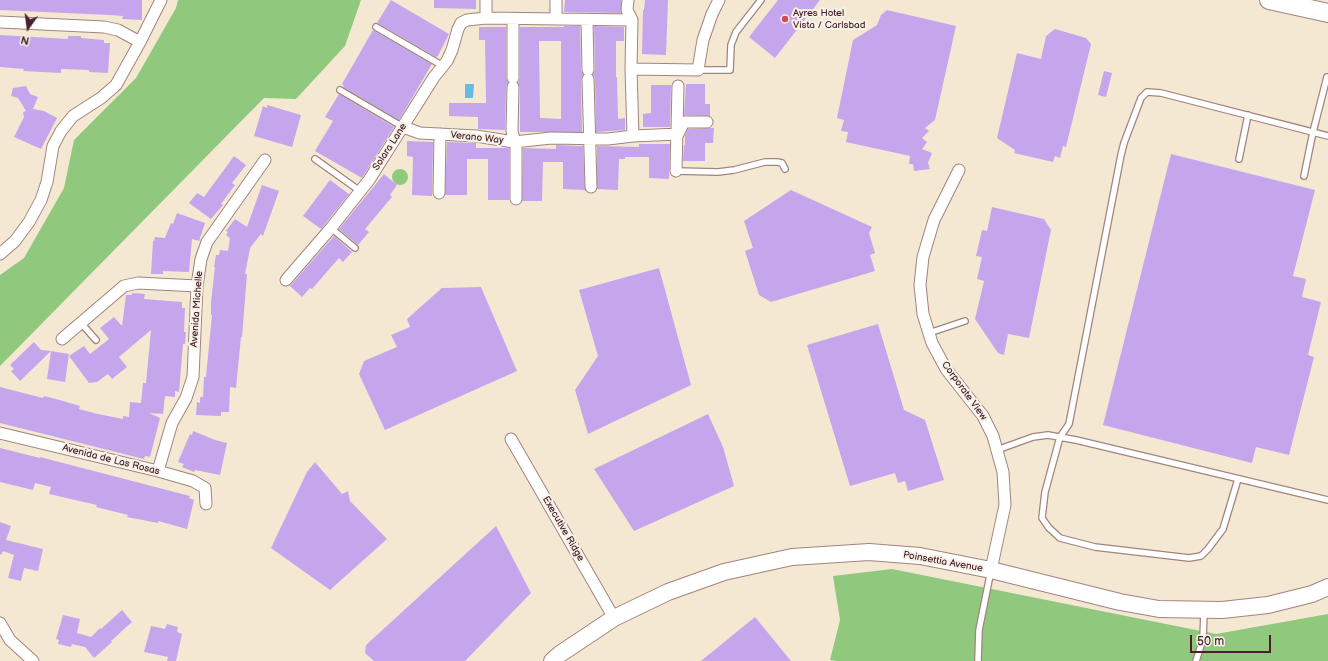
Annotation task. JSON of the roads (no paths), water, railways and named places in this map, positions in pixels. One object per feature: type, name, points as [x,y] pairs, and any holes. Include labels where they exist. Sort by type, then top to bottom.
[{"type":"main road","points":[[1270,0],[1328,13]]},
{"type":"main road","name":"Poinsettia Avenue","points":[[552,661],[614,618],[668,592],[718,574],[792,557],[868,552],[920,556],[991,570],[1120,602],[1159,608],[1222,610],[1268,605],[1312,594],[1328,587]]},
{"type":"street","points":[[0,254],[15,241],[29,222],[41,200],[47,182],[53,146],[60,131],[73,116],[101,98],[116,85],[161,0]]},
{"type":"street","points":[[486,0],[486,18]]},
{"type":"street","points":[[556,0],[556,19]]},
{"type":"street","points":[[628,0],[627,10],[632,20],[633,136]]},
{"type":"street","points":[[632,69],[698,70],[703,40],[712,14],[719,0]]},
{"type":"street","name":"Solara Lane","points":[[286,280],[331,228],[360,191],[403,127],[434,77],[447,61],[461,23],[467,20],[486,18],[632,20]]},
{"type":"street","name":"Verano Way","points":[[513,19],[512,132],[516,147],[516,199]]},
{"type":"street","points":[[587,20],[589,139],[591,145],[592,187]]},
{"type":"street","points":[[0,22],[104,27],[118,30],[140,42]]},
{"type":"street","points":[[676,171],[678,86]]},
{"type":"street","points":[[678,134],[684,122],[708,122]]},
{"type":"street","name":"Verano Way","points":[[403,127],[420,133],[476,136],[514,142],[551,138],[608,139],[633,136],[678,134]]},
{"type":"street","name":"Verano Way","points":[[439,193],[440,134]]},
{"type":"street","name":"Avenida Michelle","points":[[158,471],[172,423],[186,398],[193,377],[201,259],[207,242],[265,160]]},
{"type":"street","name":"Corporate View","points":[[959,170],[934,220],[923,257],[920,285],[923,314],[932,343],[946,369],[983,416],[994,436],[1003,472],[1005,505],[991,570]]},
{"type":"street","points":[[62,339],[124,286],[138,283],[198,286]]},
{"type":"street","name":"Avenida de Las Rosas","points":[[0,433],[158,471],[193,481],[205,488],[206,504]]},
{"type":"street","name":"Executive Ridge","points":[[511,439],[614,618]]},
{"type":"street","points":[[0,623],[10,640],[33,661]]},
{"type":"lane","points":[[698,70],[730,70],[731,45],[736,32],[761,0]]},
{"type":"lane","points":[[376,27],[443,66]]},
{"type":"lane","points":[[1304,176],[1327,77]]},
{"type":"lane","points":[[340,90],[403,127]]},
{"type":"lane","points":[[1238,479],[1223,529],[1201,556],[1189,558],[1095,547],[1060,538],[1049,528],[1042,518],[1045,492],[1060,437],[1069,424],[1124,143],[1141,98],[1147,92],[1161,93],[1328,136]]},
{"type":"lane","points":[[1239,159],[1248,115]]},
{"type":"lane","points":[[315,159],[360,191]]},
{"type":"lane","points":[[676,171],[718,172],[734,170],[766,162],[782,163],[786,169]]},
{"type":"lane","points":[[331,228],[355,248]]},
{"type":"lane","points":[[929,333],[965,321]]},
{"type":"lane","points":[[81,323],[96,340]]},
{"type":"lane","points":[[997,450],[1033,437],[1048,435],[1328,500]]},
{"type":"lane","points":[[978,661],[979,630],[991,570]]},
{"type":"lane","points":[[1196,661],[1203,639],[1204,610]]},
{"type":"water","points":[[465,84],[474,84],[473,98],[465,98]]},
{"type":"place","name":"Ayres Hotel Vista / Carlsbad","points":[[785,19]]}]
